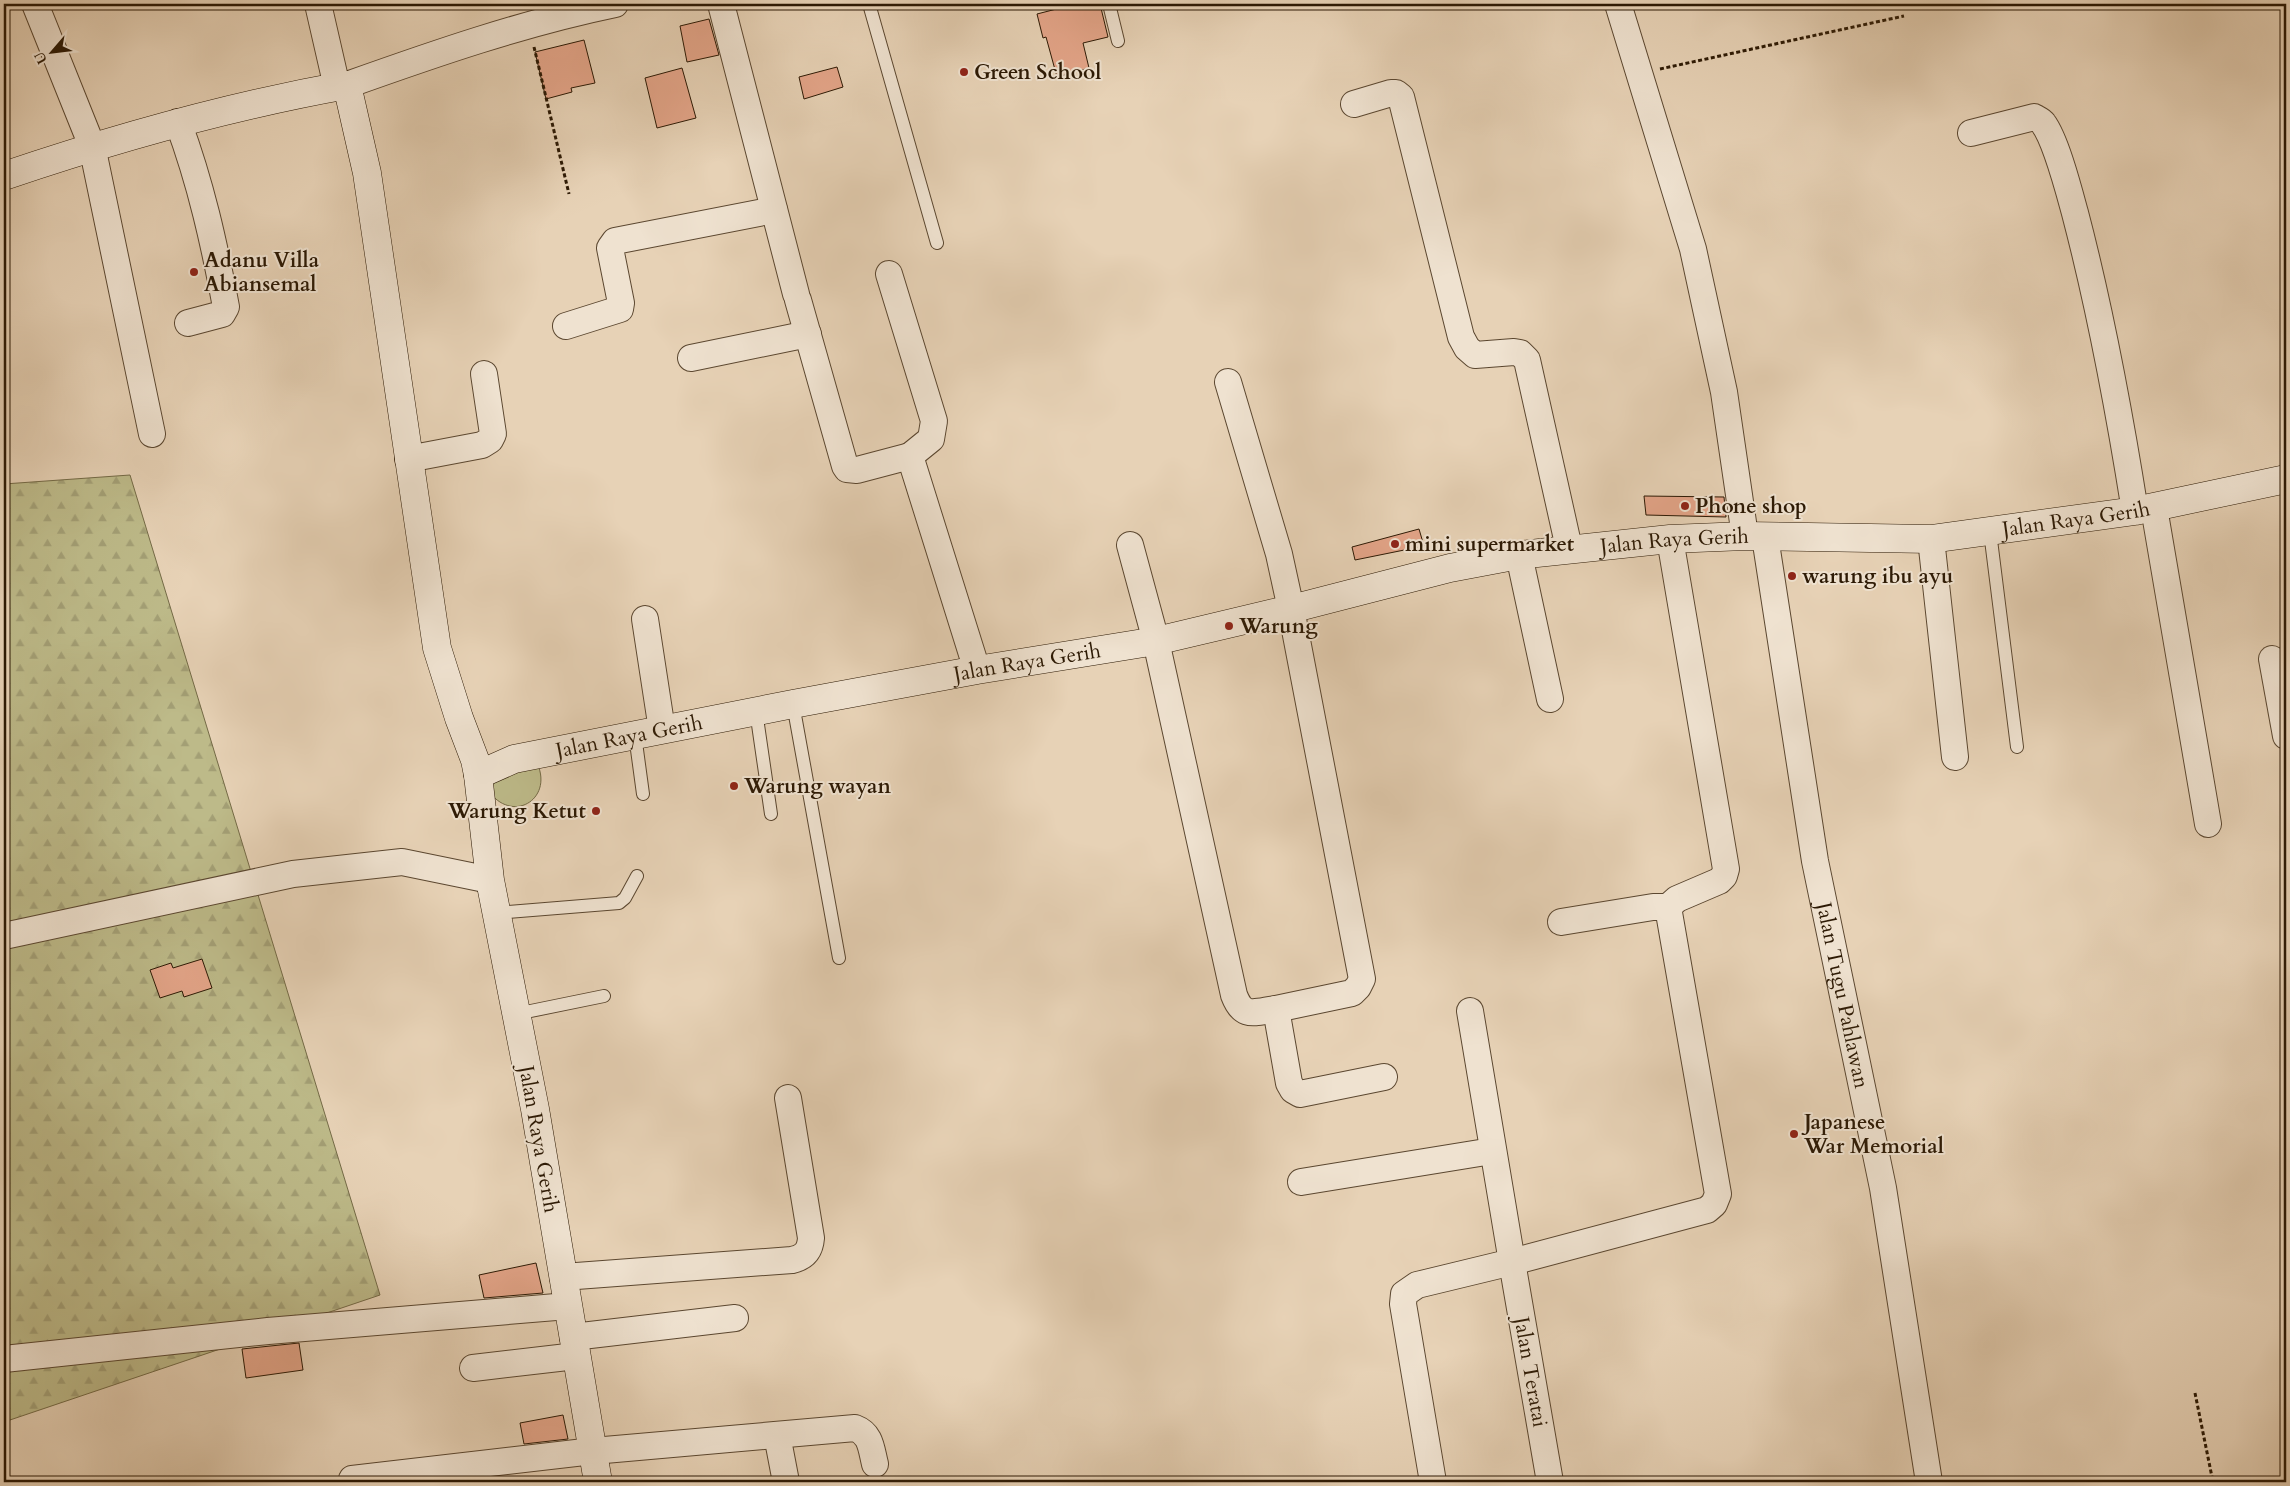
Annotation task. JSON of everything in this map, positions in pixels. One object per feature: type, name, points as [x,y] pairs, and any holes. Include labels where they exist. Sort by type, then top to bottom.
[{"type":"street","points":[[34,4],[92,146],[152,434]]},
{"type":"street","points":[[318,4],[367,173],[437,648],[459,718],[475,760],[478,776]]},
{"type":"street","points":[[4,176],[92,146],[178,122],[342,86],[409,63],[526,14],[612,4]]},
{"type":"street","points":[[721,4],[797,297],[842,462],[847,469],[857,470],[910,456],[931,439],[934,421],[889,274]]},
{"type":"street","name":"Jalan Tugu Pahlawan","points":[[1618,4],[1693,249],[1755,537],[1815,861],[1883,1188],[1929,1482]]},
{"type":"street","points":[[1354,104],[1391,93],[1396,93],[1401,97],[1461,337],[1467,348],[1476,355],[1514,352],[1520,353],[1527,360],[1569,548]]},
{"type":"street","points":[[1971,133],[2034,117],[2042,121],[2048,131],[2067,183],[2145,510],[2208,824]]},
{"type":"street","points":[[178,122],[196,171],[210,223],[226,307],[222,314],[188,323]]},
{"type":"street","points":[[566,326],[620,309],[621,303],[610,248],[615,241],[774,210]]},
{"type":"street","points":[[691,358],[808,334]]},
{"type":"street","points":[[408,459],[482,445],[490,440],[493,434],[484,374]]},
{"type":"street","points":[[1130,545],[1156,641],[1238,1006],[1248,1013],[1276,1010],[1352,993],[1362,979],[1291,609],[1279,554],[1228,382]]},
{"type":"street","points":[[910,456],[977,670]]},
{"type":"street","name":"Jalan Raya Gerih","points":[[598,1482],[516,1014],[490,880],[478,776],[514,759],[977,670],[1156,641],[1450,568],[1519,555],[1569,548],[1670,539],[1755,537],[1931,539],[2145,510],[2286,479]]},
{"type":"street","points":[[1561,922],[1653,907],[1668,907],[1677,899],[1719,881],[1724,876],[1726,869],[1670,539]]},
{"type":"street","points":[[1931,539],[1955,756]]},
{"type":"street","points":[[1519,555],[1550,699]]},
{"type":"street","points":[[645,619],[662,730]]},
{"type":"street","points":[[2272,659],[2286,736]]},
{"type":"street","points":[[4,936],[293,874],[402,862],[490,880]]},
{"type":"street","points":[[1433,1482],[1403,1304],[1404,1294],[1417,1286],[1707,1210],[1714,1204],[1718,1194],[1668,907]]},
{"type":"street","points":[[1276,1010],[1289,1083],[1300,1094],[1384,1076]]},
{"type":"street","name":"Jalan Teratai","points":[[1470,1011],[1492,1151],[1550,1482]]},
{"type":"street","points":[[563,1277],[792,1260],[806,1254],[810,1248],[811,1238],[788,1098]]},
{"type":"street","points":[[1301,1182],[1492,1151]]},
{"type":"street","points":[[4,1360],[268,1331],[568,1306]]},
{"type":"street","points":[[473,1368],[575,1347],[735,1318]]},
{"type":"street","points":[[352,1479],[592,1452],[855,1428],[864,1431],[868,1436],[875,1464]]},
{"type":"street","points":[[777,1435],[786,1482]]},
{"type":"lane","points":[[870,4],[937,243]]},
{"type":"lane","points":[[1109,4],[1118,41]]},
{"type":"lane","points":[[1990,532],[2017,747]]},
{"type":"lane","points":[[793,704],[838,958]]},
{"type":"lane","points":[[756,711],[771,814]]},
{"type":"lane","points":[[635,735],[643,794]]},
{"type":"lane","points":[[496,913],[619,903],[625,898],[637,876]]},
{"type":"lane","points":[[516,1014],[604,996]]},
{"type":"path","points":[[526,14],[569,194]]},
{"type":"path","points":[[1638,73],[1904,16]]},
{"type":"path","points":[[2195,1393],[2213,1482]]},
{"type":"green space","points":[[130,475],[380,1295],[4,1422],[4,484]]},
{"type":"green space","points":[[536,761],[541,774],[540,786],[530,802],[521,806],[510,806],[500,802],[490,793],[489,766]]},
{"type":"building","points":[[1076,4],[1077,9],[1100,4],[1108,37],[1083,43],[1089,68],[1057,77],[1046,37],[1043,38],[1037,14]]},
{"type":"building","points":[[709,19],[719,55],[687,62],[680,26]]},
{"type":"building","points":[[584,40],[595,83],[571,88],[572,92],[546,99],[535,52]]},
{"type":"building","points":[[837,67],[843,87],[804,99],[799,77]]},
{"type":"building","points":[[682,68],[696,118],[657,128],[645,78]]},
{"type":"building","name":"Phone shop","points":[[1644,496],[1724,497],[1726,517],[1646,515]]},
{"type":"building","name":"mini supermarket","points":[[1419,529],[1424,546],[1355,560],[1352,547]]},
{"type":"building","points":[[202,959],[212,988],[184,997],[182,991],[160,998],[150,970],[171,963],[173,968]]},
{"type":"building","points":[[536,1263],[543,1293],[484,1298],[479,1275]]},
{"type":"building","points":[[299,1343],[303,1370],[246,1378],[242,1349]]},
{"type":"building","points":[[563,1415],[568,1439],[524,1444],[520,1423]]},
{"type":"place","name":"Green School","points":[[964,72]]},
{"type":"place","name":"Adanu Villa Abiansemal","points":[[194,272]]},
{"type":"place","name":"Phone shop","points":[[1685,506]]},
{"type":"place","name":"mini supermarket","points":[[1395,544]]},
{"type":"place","name":"warung ibu ayu","points":[[1792,576]]},
{"type":"place","name":"Warung","points":[[1229,626]]},
{"type":"place","name":"Warung wayan","points":[[734,786]]},
{"type":"place","name":"Warung Ketut","points":[[596,811]]},
{"type":"place","name":"Japanese War Memorial","points":[[1794,1134]]}]
